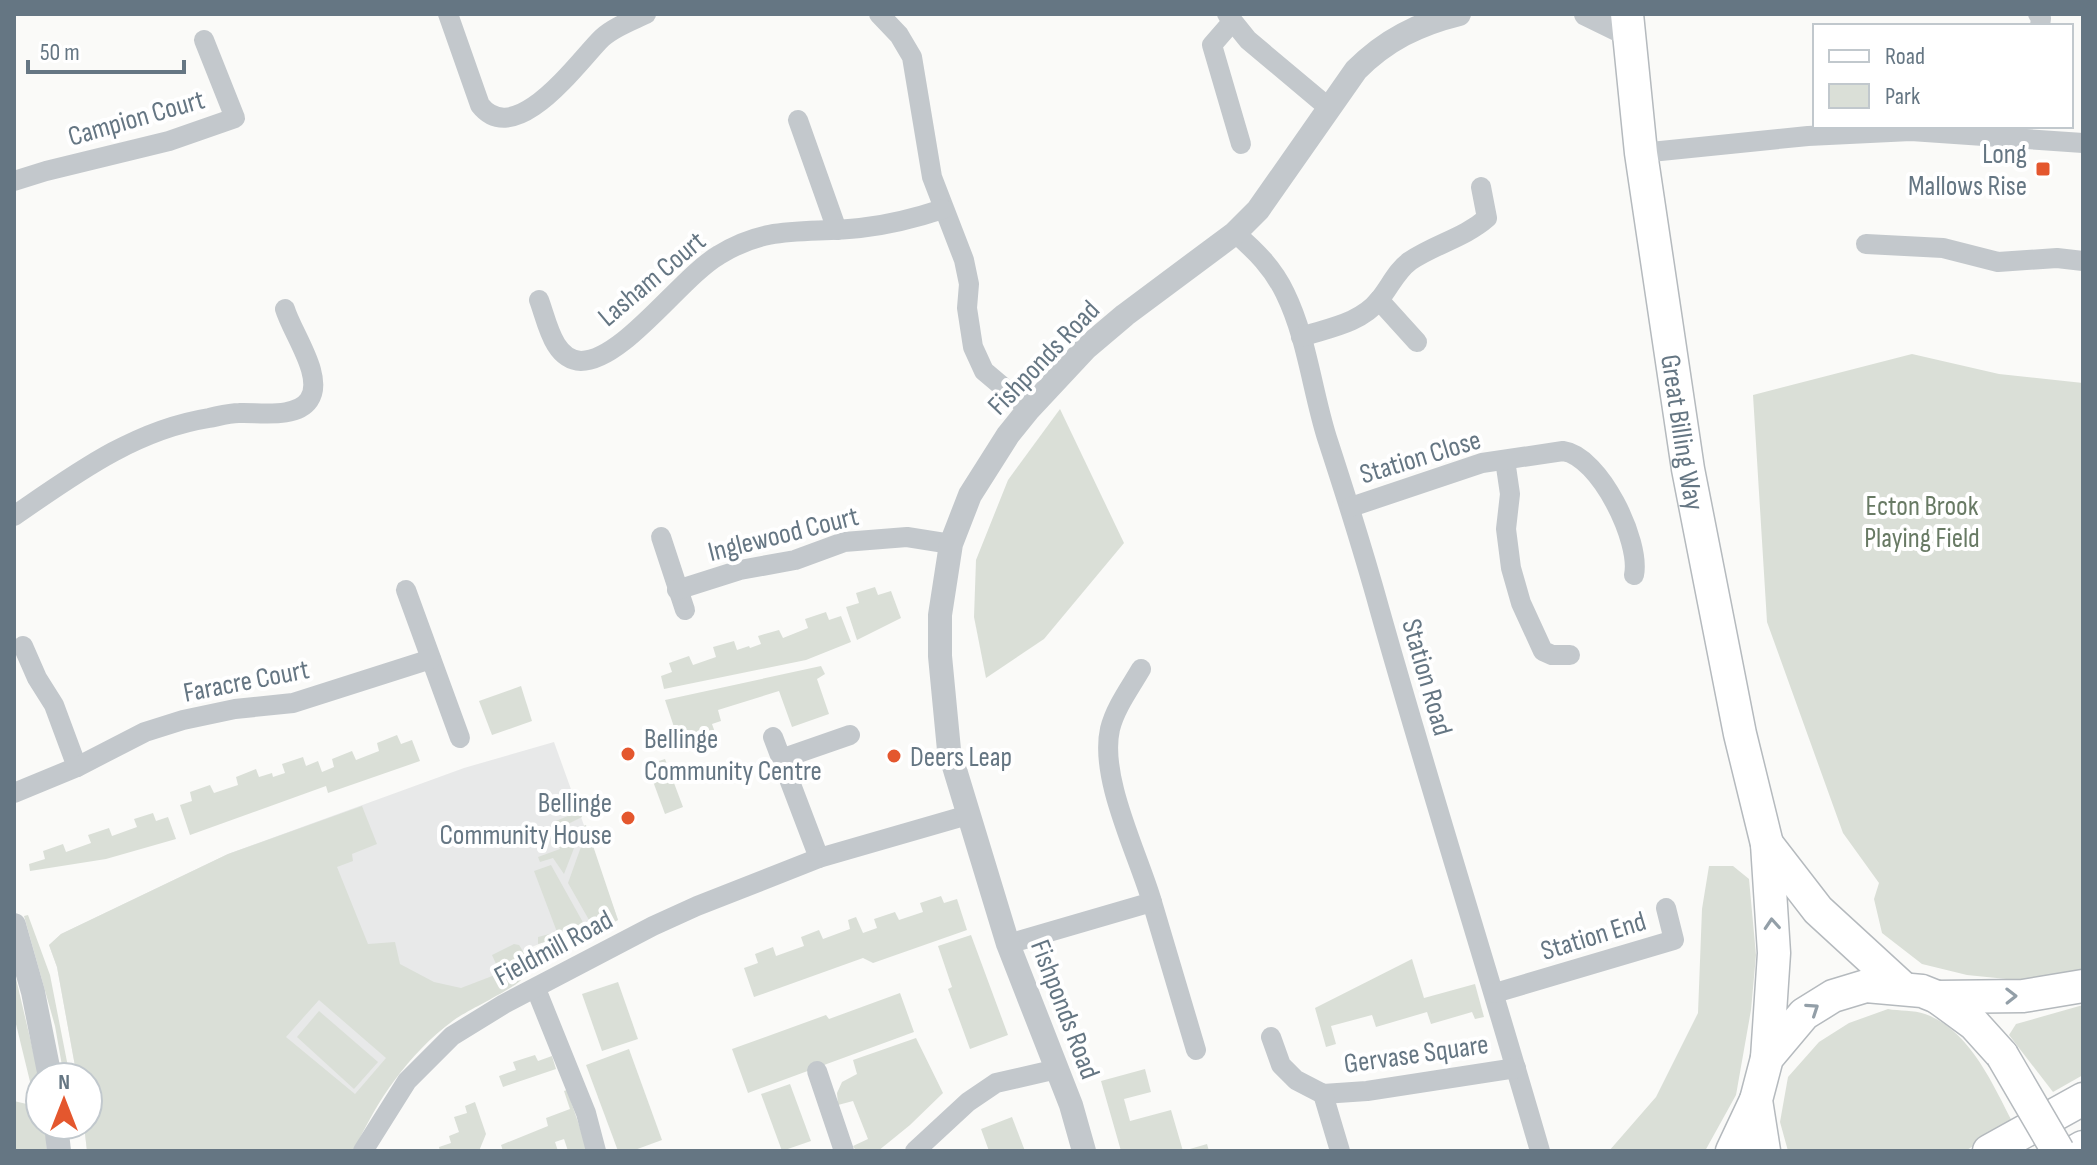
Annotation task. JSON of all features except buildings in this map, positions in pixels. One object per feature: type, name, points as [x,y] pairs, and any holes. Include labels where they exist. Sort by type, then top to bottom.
[{"type":"main road","name":"Great Billing Way","points":[[1628,25],[1641,153],[1688,469],[1740,734],[1767,844],[1774,953],[1767,1058]]},
{"type":"main road","name":"Great Billing Way","points":[[1767,844],[1818,910],[1903,988]]},
{"type":"main road","points":[[1732,1151],[1756,1100],[1767,1058],[1804,1014],[1833,996],[1866,986],[1903,988],[1937,997],[2023,996],[2083,986]]},
{"type":"main road","points":[[1937,997],[1974,1024],[2002,1055],[2058,1151]]},
{"type":"main road","points":[[1989,1151],[2083,1099]]},
{"type":"main road","points":[[1756,1100],[1764,1151]]},
{"type":"main road","points":[[2076,1151],[2083,1147]]},
{"type":"street","points":[[448,14],[480,105],[489,114],[501,117],[530,108],[564,82],[603,37],[646,14]]},
{"type":"street","points":[[879,14],[899,35],[912,57],[932,177],[964,260],[969,284],[967,308],[973,347],[984,371],[1029,409]]},
{"type":"street","name":"Fishponds Road","points":[[1084,1151],[1071,1105],[1008,944],[949,750],[940,656],[940,615],[951,544],[970,495],[1008,435],[1086,348],[1235,233],[1258,210],[1356,70],[1373,53],[1425,23],[1459,14]]},
{"type":"street","points":[[1586,14],[1628,25]]},
{"type":"street","points":[[1241,144],[1212,45],[1230,18],[1248,40],[1329,108]]},
{"type":"street","name":"Campion Court","points":[[15,177],[169,141],[235,118],[204,40]]},
{"type":"street","points":[[798,120],[837,230]]},
{"type":"street","points":[[1641,153],[1874,132],[2031,132],[2083,143]]},
{"type":"street","points":[[1301,337],[1355,319],[1370,310],[1401,268],[1412,259],[1495,221],[1481,187]]},
{"type":"street","name":"Lasham Court","points":[[539,300],[556,344],[564,356],[576,361],[594,360],[637,330],[697,270],[737,244],[769,233],[884,224],[943,209]]},
{"type":"street","name":"Station Road","points":[[1235,233],[1260,254],[1274,274],[1290,304],[1301,337],[1327,437],[1351,507],[1425,770],[1495,993],[1540,1151]]},
{"type":"street","points":[[1866,244],[1943,248],[1998,262],[2057,258],[2083,261]]},
{"type":"street","points":[[1379,300],[1417,342]]},
{"type":"street","points":[[14,516],[93,462],[142,437],[186,422],[238,413],[284,412],[302,407],[310,400],[314,378],[285,309]]},
{"type":"street","name":"Station Close","points":[[1351,507],[1482,463],[1573,452],[1601,478],[1615,502],[1634,555],[1634,575]]},
{"type":"street","name":"Station Close","points":[[1505,460],[1510,494],[1507,547],[1521,603],[1543,651],[1552,655],[1570,655]]},
{"type":"street","name":"Inglewood Court","points":[[661,537],[685,610]]},
{"type":"street","name":"Inglewood Court","points":[[677,590],[740,570],[795,560],[844,542],[907,537],[951,544]]},
{"type":"street","points":[[406,590],[460,738]]},
{"type":"street","points":[[23,646],[37,678],[54,705],[77,767]]},
{"type":"street","name":"Faracre Court","points":[[14,793],[77,767],[137,735],[183,720],[235,709],[293,703],[431,659]]},
{"type":"street","points":[[1141,669],[1112,722],[1109,757],[1118,807],[1141,863],[1196,1050]]},
{"type":"street","points":[[781,759],[850,735]]},
{"type":"street","points":[[773,737],[819,858]]},
{"type":"street","name":"Fieldmill Road","points":[[363,1151],[407,1081],[452,1036],[504,1004],[653,926],[819,858],[968,815]]},
{"type":"street","points":[[1008,944],[1152,902]]},
{"type":"street","name":"Station End","points":[[1495,993],[1674,940],[1666,908]]},
{"type":"street","points":[[14,925],[33,992],[47,1061]]},
{"type":"street","points":[[536,989],[586,1113],[596,1151]]},
{"type":"street","name":"Gervase Square","points":[[1271,1037],[1281,1065],[1296,1080],[1323,1094],[1367,1091],[1516,1068]]},
{"type":"street","points":[[915,1151],[968,1102],[996,1083],[1057,1069]]},
{"type":"street","points":[[817,1071],[844,1151]]},
{"type":"street","name":"Gervase Square","points":[[1323,1094],[1340,1151]]},
{"type":"shaded area","points":[[554,742],[618,920],[581,939],[551,939],[515,954],[504,978],[402,1058],[346,1151],[87,1151],[86,1141],[104,1141],[104,1061],[74,1061],[57,967],[49,945],[61,934],[228,854],[464,768]]},
{"type":"green space","name":"Ecton Brook Playing Field","points":[[1912,354],[1999,374],[2083,383],[2083,972],[2026,981],[1967,975],[1922,964],[1882,933],[1874,899],[1879,883],[1843,833],[1767,622],[1753,395]]},
{"type":"green space","points":[[1060,409],[1124,543],[1044,639],[986,678],[974,617],[976,560],[1008,480]]},
{"type":"green space","points":[[875,587],[878,595],[891,591],[901,618],[857,640],[846,607],[859,603],[856,593]]},
{"type":"green space","points":[[826,612],[829,620],[841,616],[851,642],[806,660],[664,689],[661,676],[672,672],[669,663],[689,656],[693,665],[716,657],[713,647],[734,641],[737,650],[750,648],[761,644],[758,636],[779,630],[783,638],[808,628],[805,619]]},
{"type":"green space","points":[[821,666],[825,674],[817,679],[829,714],[792,727],[779,691],[718,710],[721,721],[712,724],[718,741],[702,746],[698,736],[679,742],[665,700]]},
{"type":"green space","points":[[521,686],[532,721],[492,735],[479,701]]},
{"type":"green space","points":[[397,735],[401,744],[412,740],[420,761],[328,793],[326,786],[190,835],[180,805],[192,801],[190,792],[210,785],[214,793],[238,785],[236,777],[256,769],[259,777],[272,773],[273,777],[285,773],[282,764],[303,757],[306,766],[318,761],[322,772],[334,767],[332,759],[352,751],[356,760],[379,751],[377,743]]},
{"type":"green space","points":[[665,759],[683,807],[665,814],[647,765]]},
{"type":"green space","points":[[362,806],[377,844],[352,854],[353,861],[337,867],[368,944],[395,942],[400,964],[434,982],[461,988],[500,973],[492,955],[514,944],[519,945],[526,966],[522,979],[454,1020],[408,1063],[384,1096],[354,1151],[87,1151],[86,1141],[104,1141],[104,1061],[74,1061],[57,967],[49,945],[61,934],[228,854]],"holes":[[[319,1000],[386,1058],[355,1094],[286,1037]]]},
{"type":"green space","points":[[580,811],[582,817],[568,824],[576,843],[564,874],[553,858],[540,862],[538,857],[560,849],[551,823]]},
{"type":"green space","points":[[153,813],[156,821],[168,817],[176,839],[106,859],[30,871],[29,864],[45,859],[43,851],[63,844],[66,852],[91,843],[88,835],[109,828],[112,836],[137,827],[134,819]]},
{"type":"green space","points":[[586,825],[618,920],[597,931],[568,883],[582,844],[576,829]]},
{"type":"green space","points":[[551,865],[590,935],[538,944],[538,937],[557,932],[534,871]]},
{"type":"green space","points":[[1709,866],[1733,866],[1749,879],[1756,955],[1751,1010],[1736,1095],[1705,1151],[1609,1151],[1656,1097],[1698,1013],[1702,909]]},
{"type":"green space","points":[[941,896],[944,903],[957,899],[967,930],[873,963],[863,958],[754,997],[744,968],[758,963],[755,954],[773,947],[776,956],[804,946],[801,937],[819,930],[823,939],[850,929],[848,920],[856,917],[863,933],[877,928],[874,919],[895,912],[899,920],[923,912],[920,903]]},
{"type":"green space","points":[[28,915],[50,975],[67,1061],[61,1061],[55,1026],[24,916]]},
{"type":"green space","points":[[971,935],[1008,1035],[970,1049],[948,989],[952,987],[938,946]]},
{"type":"green space","points":[[1412,959],[1424,998],[1475,984],[1484,1017],[1475,1019],[1472,1012],[1431,1024],[1427,1012],[1376,1027],[1372,1015],[1331,1026],[1336,1044],[1326,1047],[1315,1008]]},
{"type":"green space","points":[[14,970],[35,1061],[25,1061],[14,1016]]},
{"type":"green space","points":[[618,982],[638,1039],[602,1051],[582,994]]},
{"type":"green space","points":[[900,993],[914,1032],[748,1093],[732,1049],[826,1015],[829,1019]]},
{"type":"green space","points":[[2083,1005],[2083,1075],[2053,1092],[2009,1035],[2016,1024]]},
{"type":"green space","points":[[1888,1009],[1925,1014],[1955,1032],[1978,1060],[2013,1123],[1965,1151],[1788,1151],[1780,1122],[1788,1077],[1819,1042],[1849,1023]]},
{"type":"green space","points":[[319,1011],[378,1062],[354,1089],[297,1037]]},
{"type":"green space","points":[[916,1038],[943,1093],[878,1151],[856,1151],[853,1146],[868,1139],[853,1101],[838,1105],[837,1093],[842,1082],[857,1074],[853,1060]]},
{"type":"green space","points":[[629,1049],[662,1140],[632,1151],[618,1151],[586,1065]]},
{"type":"green space","points":[[535,1055],[538,1061],[552,1056],[556,1069],[503,1087],[499,1076],[516,1070],[513,1062]]},
{"type":"green space","points":[[1145,1069],[1151,1092],[1124,1099],[1130,1121],[1171,1110],[1183,1151],[1121,1151],[1101,1081]]},
{"type":"green space","points":[[790,1084],[811,1141],[782,1151],[761,1094]]},
{"type":"green space","points":[[567,1090],[588,1151],[568,1151],[564,1139],[555,1142],[558,1151],[503,1151],[501,1145],[548,1126],[546,1118],[570,1109],[564,1091]]},
{"type":"green space","points":[[14,1101],[24,1103],[24,1141],[46,1141],[47,1151],[14,1151]]},
{"type":"green space","points":[[475,1102],[486,1134],[479,1151],[440,1151],[439,1147],[451,1143],[449,1136],[459,1132],[454,1117],[467,1113],[465,1106]]},
{"type":"green space","points":[[1012,1117],[1025,1151],[989,1151],[981,1129]]},
{"type":"green space","points":[[1207,1144],[1209,1151],[1183,1151]]},
{"type":"place","name":"Long Mallows Rise","points":[[2043,169]]},
{"type":"place","name":"Bellinge Community Centre","points":[[628,754]]},
{"type":"place","name":"Deers Leap","points":[[894,756]]},
{"type":"place","name":"Bellinge Community House","points":[[628,818]]}]
